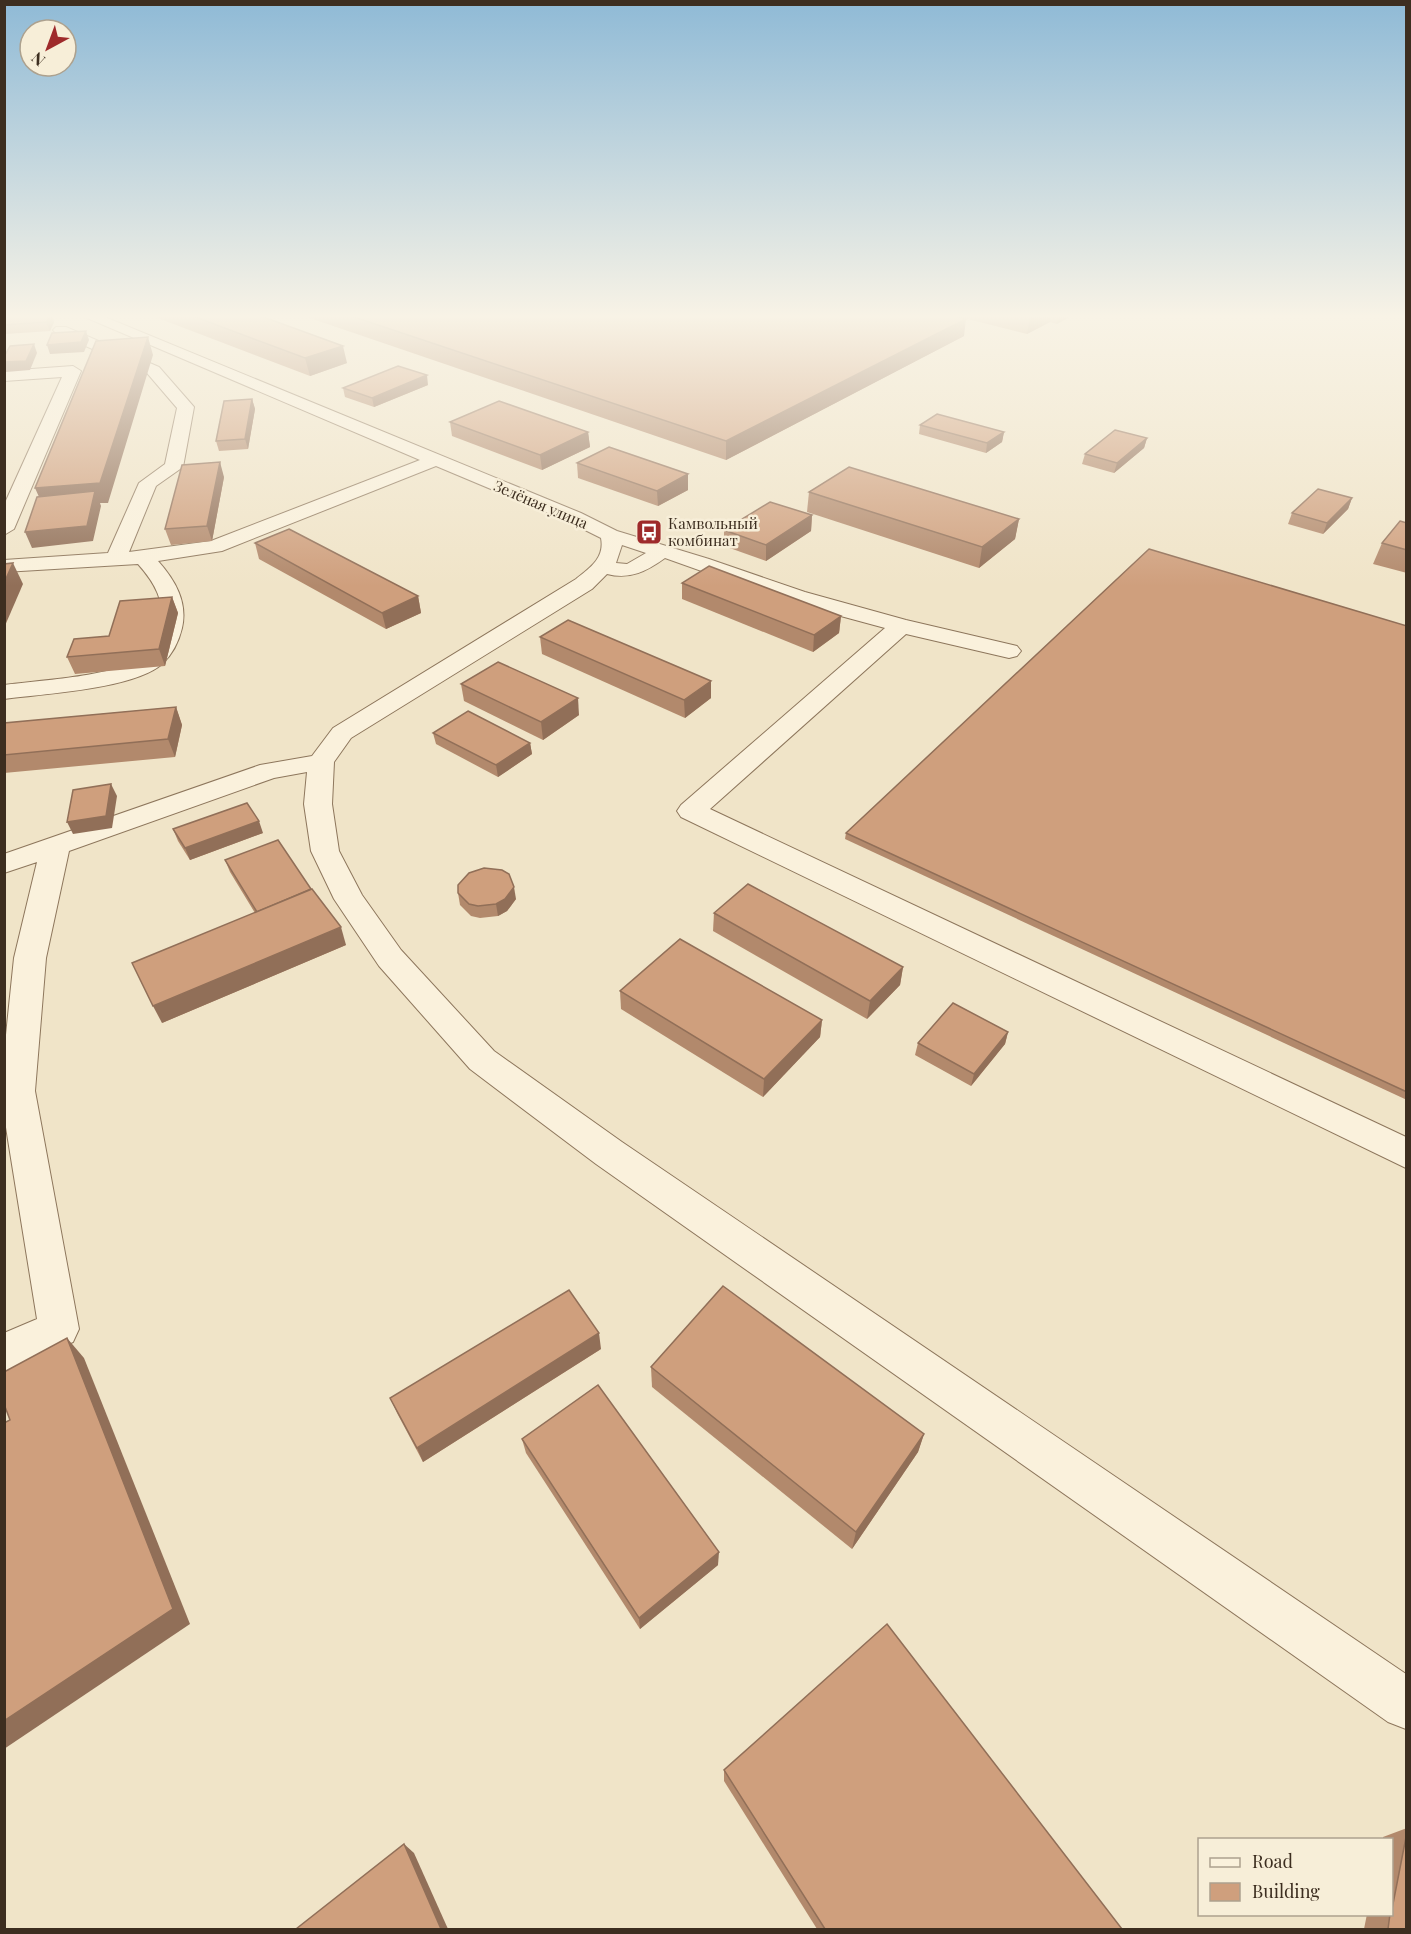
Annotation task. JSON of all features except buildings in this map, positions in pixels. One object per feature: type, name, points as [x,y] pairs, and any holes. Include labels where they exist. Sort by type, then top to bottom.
[{"type":"street","points":[[4,529],[58,405]]},
{"type":"street","points":[[116,559],[148,483],[174,466],[186,407],[184,405]]},
{"type":"street","name":"Зелёная улица","points":[[304,405],[436,460],[607,551],[662,551],[797,597],[901,626],[1008,651]]},
{"type":"street","points":[[4,566],[143,557],[215,547],[436,460]]},
{"type":"street","points":[[662,551],[633,570],[624,572],[607,551],[584,584],[342,733],[321,762],[318,804],[325,851],[349,899],[390,958],[482,1060],[609,1153],[1407,1704]]},
{"type":"street","points":[[4,692],[122,674],[152,662],[170,634],[173,607],[166,582],[143,557]]},
{"type":"street","points":[[901,626],[691,811],[1407,1153]]},
{"type":"street","points":[[4,864],[269,771],[321,762]]},
{"type":"street","points":[[4,1353],[59,1329],[14,1120],[30,957],[56,844]]},
{"type":"place","name":"Камвольный комбинат","points":[[649,532]]}]
